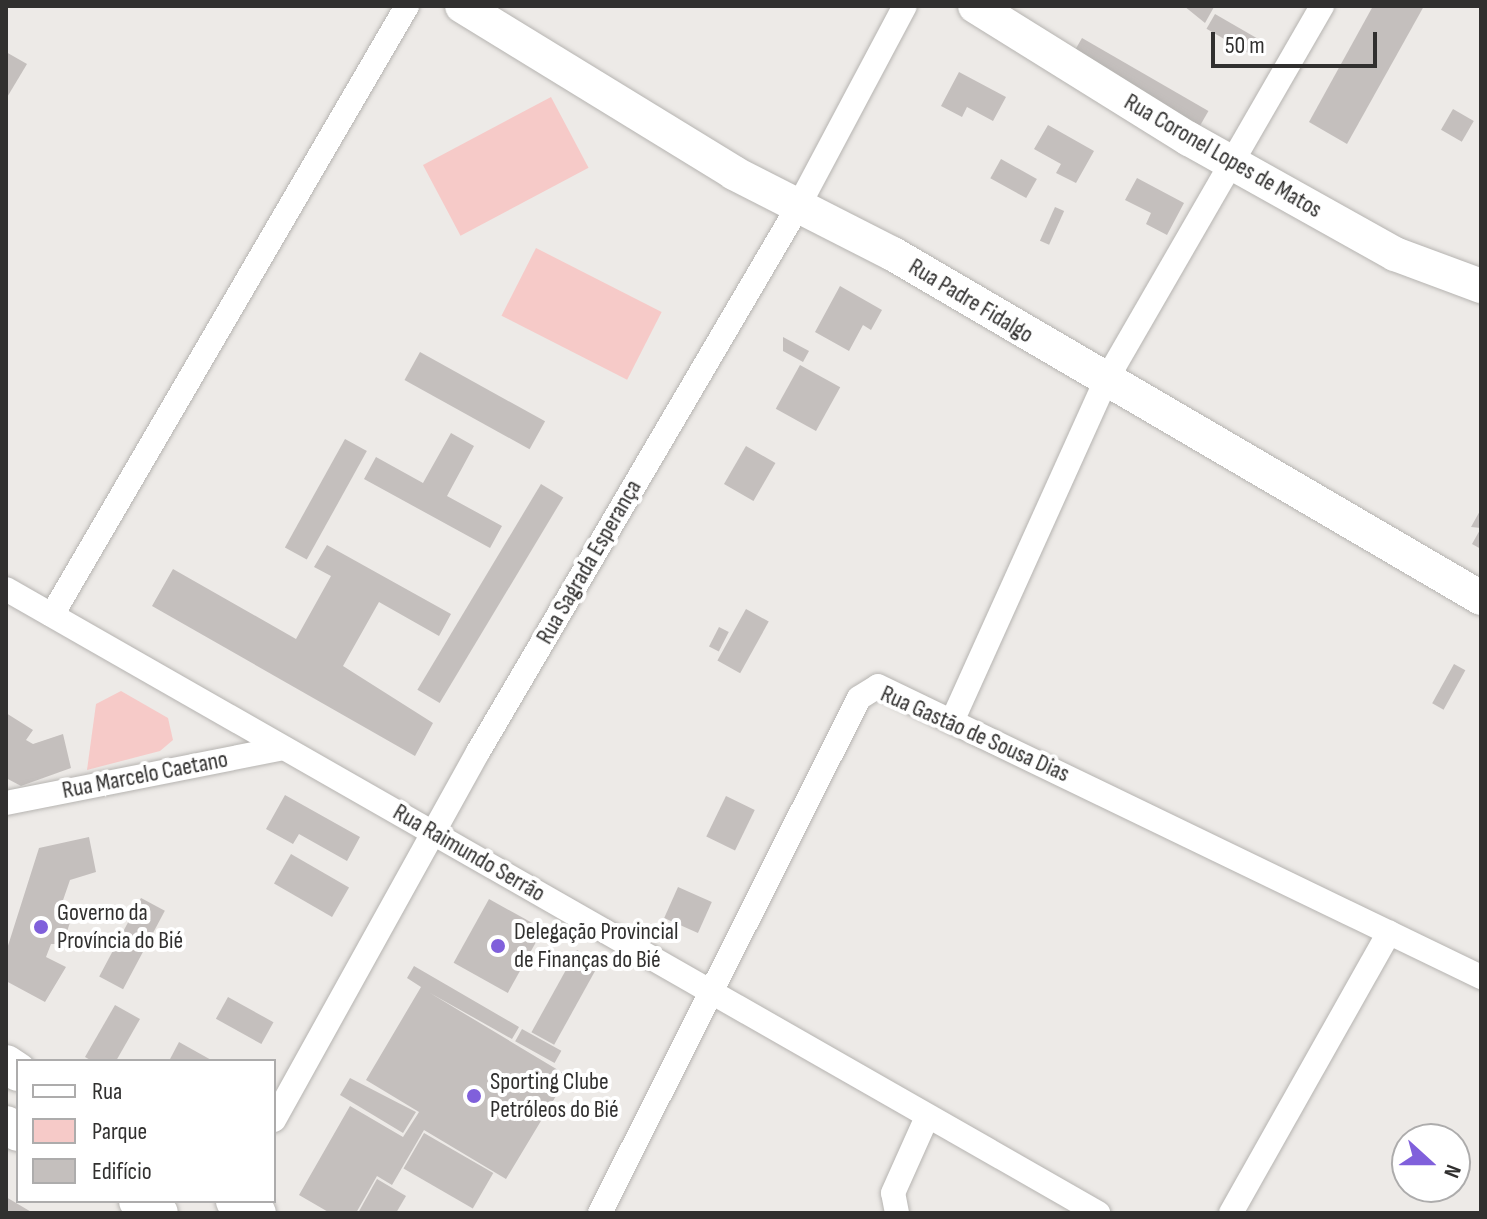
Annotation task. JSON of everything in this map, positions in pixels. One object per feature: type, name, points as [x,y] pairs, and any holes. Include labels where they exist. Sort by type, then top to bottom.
[{"type":"main road","points":[[142,1203],[159,1213]]},
{"type":"main road","points":[[239,1203],[257,1213]]},
{"type":"street","points":[[52,615],[407,6]]},
{"type":"street","name":"Rua Padre Fidalgo","points":[[462,6],[734,173],[893,254],[1105,382],[1481,598]]},
{"type":"street","name":"Rua Sagrada Esperança","points":[[276,1116],[435,832],[799,205],[905,6]]},
{"type":"street","name":"Rua Coronel Lopes de Matos","points":[[975,6],[1232,162],[1395,254],[1481,286]]},
{"type":"street","points":[[953,719],[1105,382],[1322,6]]},
{"type":"street","name":"Rua Raimundo Serrão","points":[[6,589],[435,832],[708,993],[1098,1213]]},
{"type":"street","name":"Rua Gastão de Sousa Dias","points":[[600,1213],[859,698],[878,686],[953,719],[1481,977]]},
{"type":"street","name":"Rua Marcelo Caetano","points":[[6,803],[283,748]]},
{"type":"street","points":[[1231,1213],[1389,933]]},
{"type":"street","points":[[897,1213],[893,1193],[927,1117]]},
{"type":"green space","points":[[551,97],[589,168],[461,236],[423,165]]},
{"type":"green space","points":[[536,248],[662,312],[627,380],[501,316]]},
{"type":"green space","points":[[121,691],[168,718],[173,740],[160,751],[87,770],[96,704]]},
{"type":"building","points":[[1184,6],[1212,6],[1214,7],[1205,23]]},
{"type":"building","points":[[1373,6],[1424,6],[1347,144],[1309,122]]},
{"type":"building","points":[[1215,14],[1262,41],[1253,56],[1206,29]]},
{"type":"building","points":[[1082,38],[1208,111],[1200,126],[1074,53]]},
{"type":"building","points":[[6,52],[27,64],[6,99]]},
{"type":"building","points":[[959,72],[1006,97],[993,121],[967,107],[962,117],[941,106]]},
{"type":"building","points":[[1453,109],[1474,121],[1462,142],[1441,130]]},
{"type":"building","points":[[1048,125],[1094,151],[1076,183],[1056,173],[1061,164],[1034,149]]},
{"type":"building","points":[[1001,159],[1037,179],[1026,198],[990,178]]},
{"type":"building","points":[[1137,178],[1184,203],[1167,235],[1146,224],[1151,213],[1125,200]]},
{"type":"building","points":[[1055,207],[1064,211],[1049,245],[1040,241]]},
{"type":"building","points":[[840,286],[882,310],[871,330],[863,325],[849,351],[815,332]]},
{"type":"building","points":[[783,337],[809,351],[803,362],[783,351]]},
{"type":"building","points":[[420,352],[545,421],[530,449],[404,380]]},
{"type":"building","points":[[800,365],[840,387],[816,431],[776,409]]},
{"type":"building","points":[[451,433],[474,446],[447,496],[502,526],[490,548],[364,479],[376,457],[423,483]]},
{"type":"building","points":[[345,439],[367,451],[307,560],[285,547]]},
{"type":"building","points":[[746,446],[775,463],[753,501],[724,484]]},
{"type":"building","points":[[541,484],[563,497],[440,703],[417,690]]},
{"type":"building","points":[[1481,509],[1481,528],[1471,527]]},
{"type":"building","points":[[1481,528],[1481,549],[1472,544]]},
{"type":"building","points":[[327,545],[451,614],[439,636],[379,602],[343,666],[433,723],[415,756],[152,606],[173,569],[296,639],[331,576],[314,567]]},
{"type":"building","points":[[746,609],[769,622],[740,673],[717,661]]},
{"type":"building","points":[[719,627],[729,632],[719,652],[709,647]]},
{"type":"building","points":[[1454,664],[1465,670],[1444,710],[1432,703]]},
{"type":"building","points":[[6,713],[33,730],[26,740],[33,744],[63,734],[71,768],[21,786],[6,778]]},
{"type":"building","points":[[285,795],[360,837],[347,861],[299,834],[293,844],[266,829]]},
{"type":"building","points":[[726,796],[755,810],[735,850],[706,836]]},
{"type":"building","name":"Governo da Província do Bié","points":[[89,837],[96,872],[70,880],[61,906],[74,910],[63,944],[51,944],[46,957],[66,967],[45,1002],[6,981],[6,952],[39,848]]},
{"type":"building","points":[[291,854],[349,888],[332,917],[274,883]]},
{"type":"building","points":[[678,887],[712,902],[698,933],[664,918]]},
{"type":"building","points":[[141,898],[165,911],[123,989],[99,977]]},
{"type":"building","name":"Delegação Provincial de Finanças do Bié","points":[[489,899],[543,929],[508,993],[454,963]]},
{"type":"building","points":[[577,950],[600,963],[554,1045],[531,1032]]},
{"type":"building","name":"Sporting Clube Petróleos do Bié","points":[[414,966],[519,1027],[512,1039],[430,993],[568,1076],[506,1179],[424,1130],[392,1185],[377,1176],[356,1213],[330,1213],[299,1195],[350,1106],[403,1137],[419,1112],[366,1080],[421,987],[407,978]]},
{"type":"building","points":[[228,997],[273,1022],[261,1044],[216,1019]]},
{"type":"building","points":[[115,1005],[140,1019],[117,1059],[85,1057]]},
{"type":"building","points":[[522,1029],[561,1051],[555,1063],[515,1041]]},
{"type":"building","points":[[179,1042],[209,1059],[170,1059]]},
{"type":"building","points":[[350,1078],[416,1112],[403,1133],[340,1095]]},
{"type":"building","points":[[424,1133],[493,1173],[473,1209],[404,1169]]},
{"type":"building","points":[[377,1179],[406,1196],[396,1213],[358,1213]]},
{"type":"building","points":[[6,1197],[33,1213],[6,1213]]},
{"type":"place","name":"Governo da Província do Bié","points":[[41,927]]},
{"type":"place","name":"Delegação Provincial de Finanças do Bié","points":[[498,946]]},
{"type":"place","name":"Sporting Clube Petróleos do Bié","points":[[474,1096]]}]
